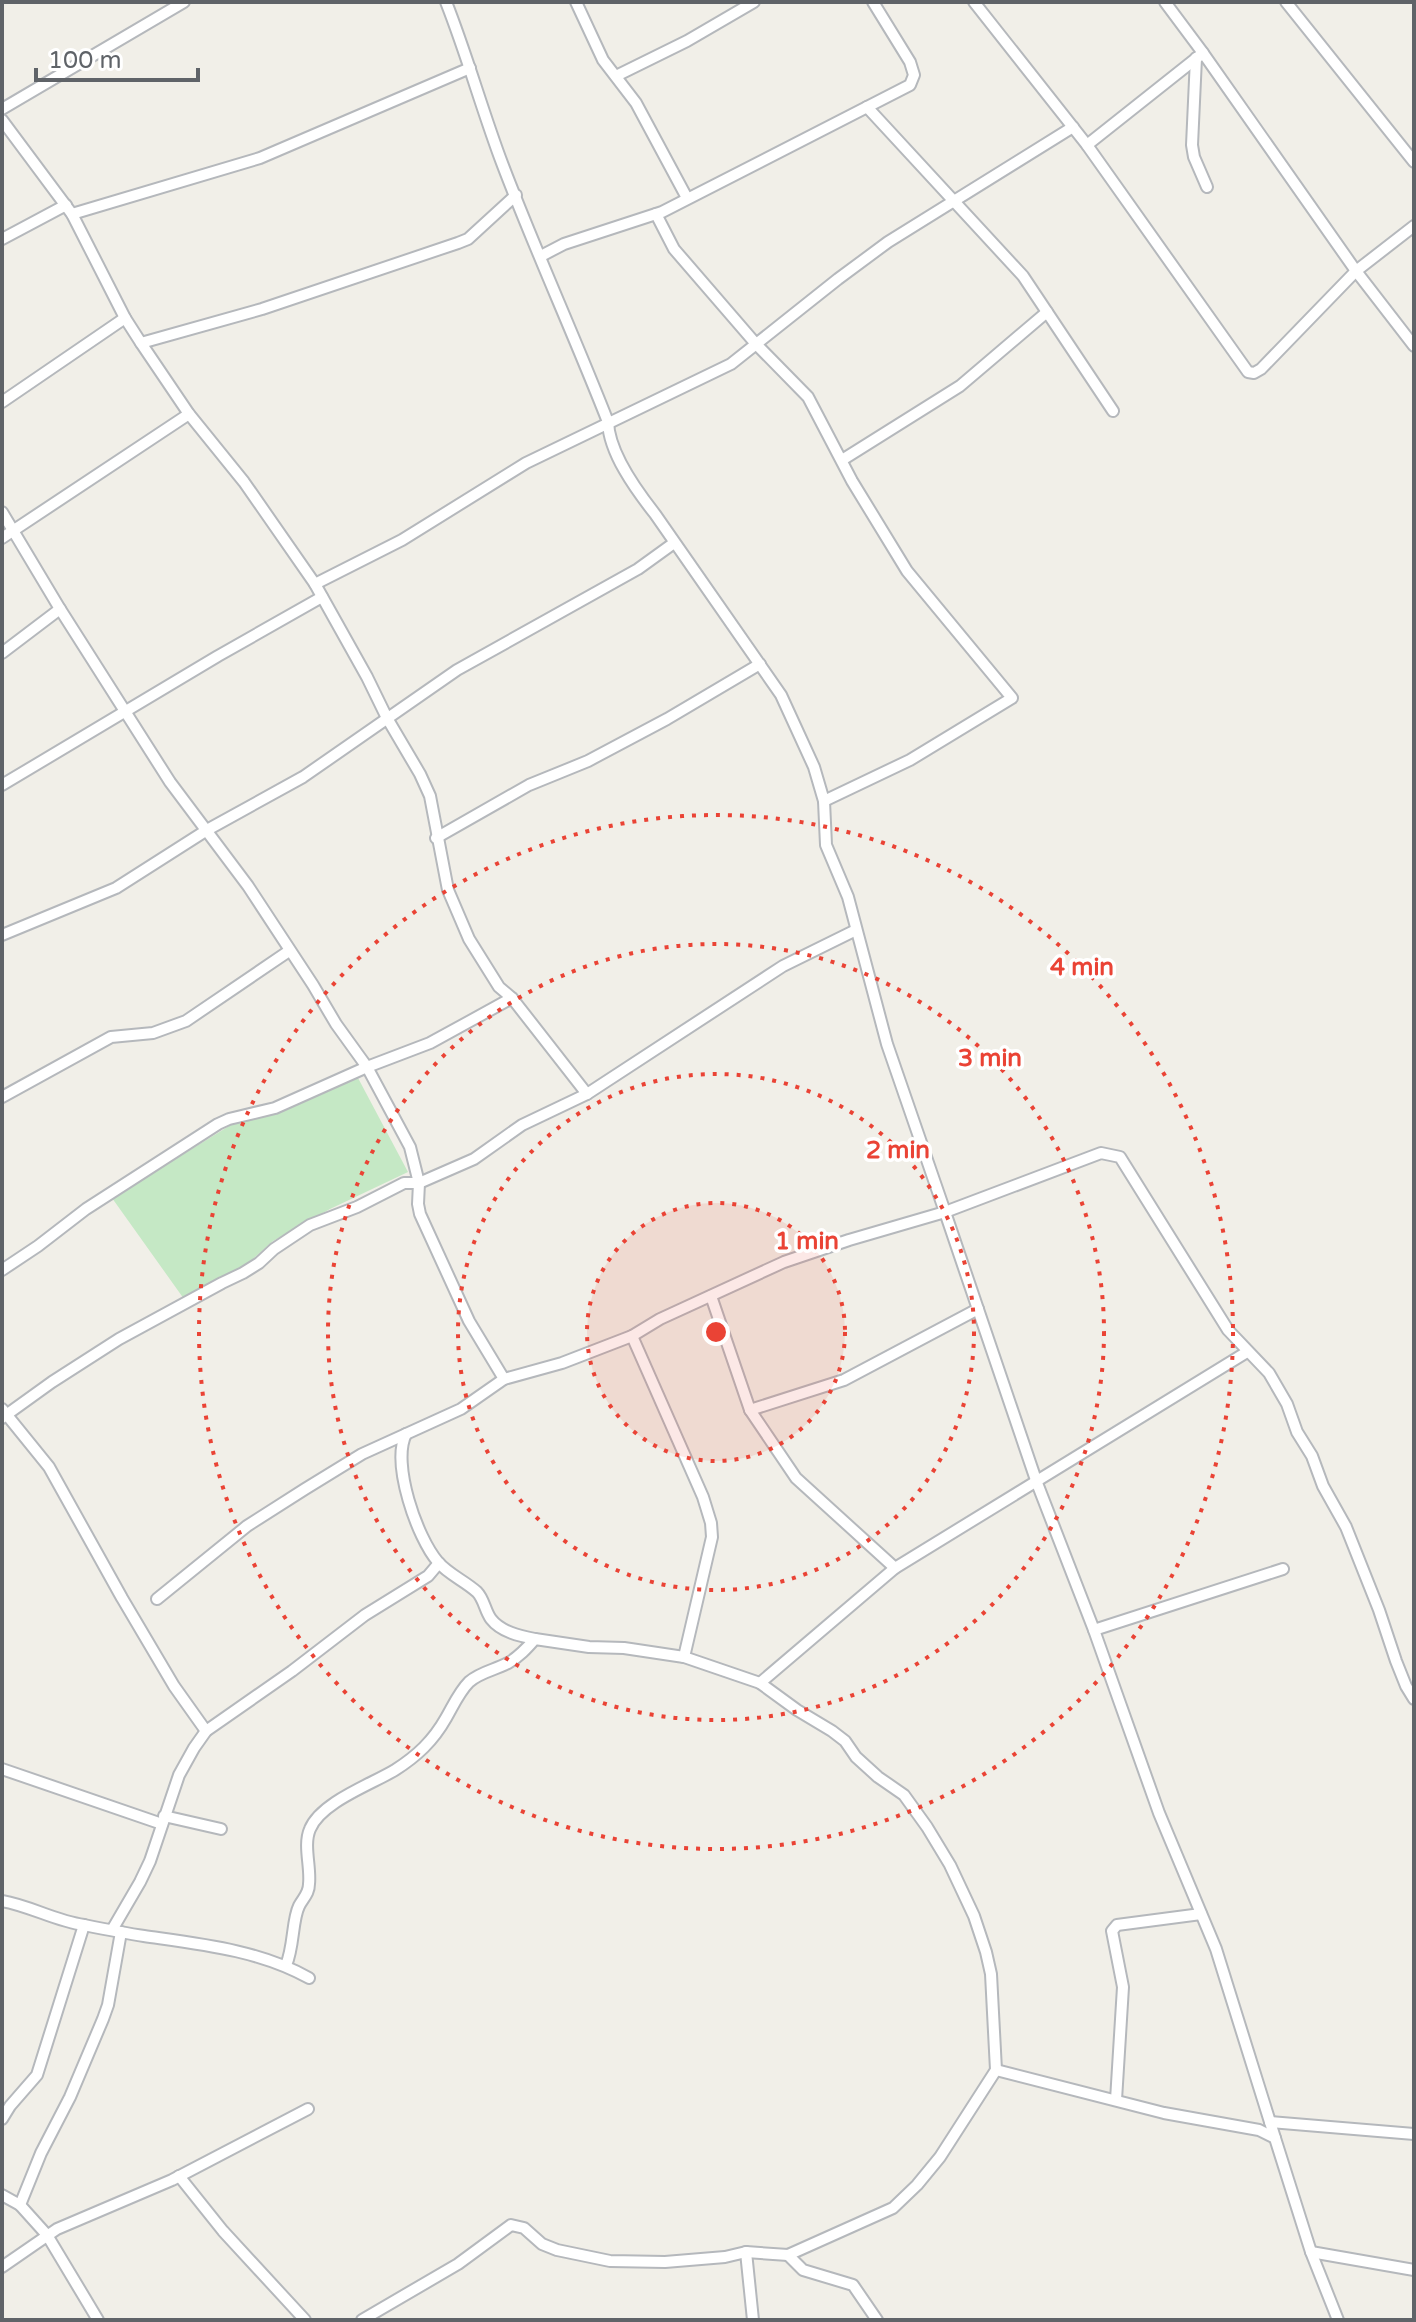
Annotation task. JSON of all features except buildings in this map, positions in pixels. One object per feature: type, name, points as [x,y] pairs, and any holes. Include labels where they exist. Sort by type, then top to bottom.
[{"type":"street","points":[[2,109],[184,2]]},
{"type":"street","points":[[446,2],[502,162],[608,422],[608,433],[632,485],[781,695],[814,767],[824,801],[826,845],[848,897],[887,1044],[1037,1483],[1094,1630],[1159,1813],[1216,1949],[1311,2252],[1338,2320]]},
{"type":"street","points":[[576,2],[603,60],[636,103],[687,198]]},
{"type":"street","points":[[616,76],[687,41],[754,2]]},
{"type":"street","points":[[541,256],[564,244],[656,214],[910,85],[914,75],[910,62],[873,2]]},
{"type":"street","points":[[974,2],[1087,145],[1248,372],[1261,369],[1356,271],[1414,226]]},
{"type":"street","points":[[1165,2],[1199,56],[1414,346]]},
{"type":"street","points":[[1286,2],[1414,162]]},
{"type":"street","points":[[1087,145],[1199,56]]},
{"type":"street","points":[[1199,56],[1192,145],[1207,187]]},
{"type":"street","points":[[2,239],[69,210],[260,158],[470,68]]},
{"type":"street","points":[[867,107],[1023,276],[1113,411]]},
{"type":"street","points":[[2,120],[69,210],[141,343],[189,414],[244,482],[315,584],[430,796],[448,890],[469,939],[499,987],[512,998],[587,1094]]},
{"type":"street","points":[[315,584],[402,540],[526,463],[731,364],[888,242],[1073,127]]},
{"type":"street","points":[[141,343],[262,309],[458,243],[468,239],[516,195]]},
{"type":"street","points":[[656,214],[674,249],[756,344],[808,397],[867,507],[907,571],[1012,698],[910,760],[824,801]]},
{"type":"street","points":[[842,460],[960,386],[1047,312]]},
{"type":"street","points":[[2,402],[125,318]]},
{"type":"street","points":[[2,538],[189,414]]},
{"type":"street","points":[[2,512],[170,782],[248,886],[367,1067],[410,1147],[419,1183],[420,1214],[469,1321],[504,1379]]},
{"type":"street","points":[[2,935],[116,888],[207,830],[303,777],[457,670],[638,569],[674,543]]},
{"type":"street","points":[[2,785],[322,597]]},
{"type":"street","points":[[2,653],[60,609]]},
{"type":"street","points":[[436,838],[529,785],[588,761],[654,726],[760,664]]},
{"type":"street","points":[[206,1731],[174,1686],[49,1467],[3,1414],[119,1339],[243,1273],[310,1225],[357,1207],[404,1183],[419,1183],[474,1159],[522,1125],[587,1094],[783,966],[856,930]]},
{"type":"street","points":[[2,1097],[111,1037],[153,1033],[186,1021],[289,951]]},
{"type":"street","points":[[2,1270],[86,1209],[218,1124],[275,1108],[430,1043],[512,998]]},
{"type":"street","points":[[157,1599],[247,1526],[362,1454],[461,1409],[504,1379],[562,1363],[632,1336],[660,1319],[784,1262],[945,1212],[1101,1153],[1120,1157],[1228,1330],[1269,1373],[1346,1527],[1396,1661],[1414,1699]]},
{"type":"street","points":[[711,1296],[750,1410],[796,1478],[895,1568]]},
{"type":"street","points":[[750,1410],[844,1380],[978,1309]]},
{"type":"street","points":[[632,1336],[703,1497],[711,1523],[712,1537],[684,1657]]},
{"type":"street","points":[[760,1683],[895,1568],[1247,1352]]},
{"type":"street","points":[[362,2320],[458,2264],[511,2225],[524,2228],[542,2244],[557,2250],[610,2261],[665,2262],[746,2252],[788,2255],[893,2208],[940,2157],[996,2070],[991,1974],[974,1916],[934,1837],[904,1795],[856,1757],[845,1741],[760,1683],[684,1657],[535,1639],[503,1629],[491,1619],[478,1593],[439,1563],[425,1543],[413,1510],[400,1456],[406,1434]]},
{"type":"street","points":[[20,2205],[103,2019],[108,2005],[116,1931],[140,1882],[179,1775],[194,1748],[206,1731],[365,1615],[428,1576],[439,1563]]},
{"type":"street","points":[[1094,1630],[1283,1569]]},
{"type":"street","points":[[286,1965],[292,1951],[299,1906],[310,1886],[310,1828],[343,1797],[395,1769],[424,1749],[467,1684],[478,1675],[522,1654],[535,1639]]},
{"type":"street","points":[[2,1769],[163,1820],[221,1829]]},
{"type":"street","points":[[2,1901],[84,1925],[207,1944],[286,1965],[309,1978]]},
{"type":"street","points":[[1116,2100],[1123,1987],[1112,1931],[1117,1925],[1201,1914]]},
{"type":"street","points":[[2,2119],[37,2075],[84,1925]]},
{"type":"street","points":[[996,2070],[1164,2113],[1259,2130],[1275,2138]]},
{"type":"street","points":[[2,2267],[57,2229],[179,2176],[308,2109]]},
{"type":"street","points":[[1270,2122],[1414,2134]]},
{"type":"street","points":[[179,2176],[223,2231],[305,2320]]},
{"type":"street","points":[[2,2195],[20,2205],[47,2235],[98,2320]]},
{"type":"street","points":[[746,2252],[753,2320]]},
{"type":"street","points":[[1311,2252],[1414,2270]]},
{"type":"street","points":[[788,2255],[803,2270],[853,2285],[877,2320]]},
{"type":"green space","points":[[358,1078],[408,1172],[330,1209],[273,1241],[245,1266],[184,1299],[112,1198],[234,1123],[283,1110]]}]
